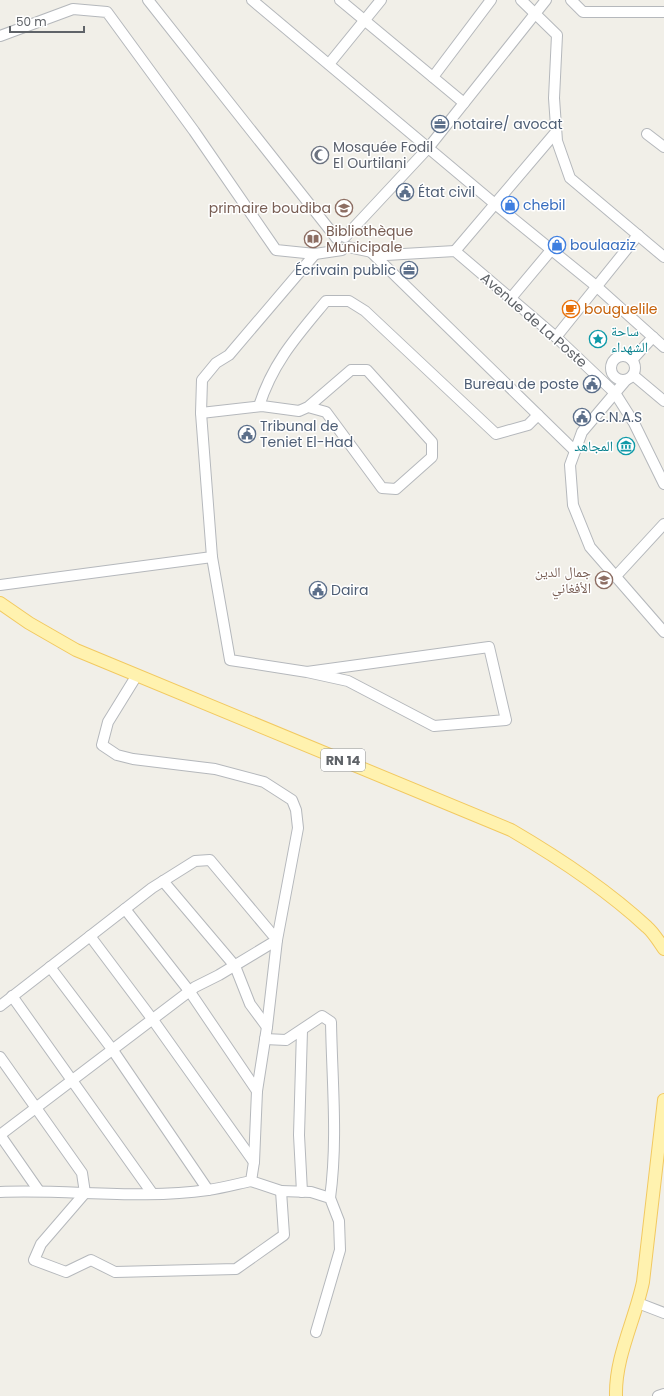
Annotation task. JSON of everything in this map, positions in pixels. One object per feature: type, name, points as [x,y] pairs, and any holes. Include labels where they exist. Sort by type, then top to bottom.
[{"type":"main road","name":"RN 14","points":[[0,603],[29,623],[76,650],[478,815],[511,830],[542,848],[604,892],[648,928],[664,949]]},
{"type":"main road","points":[[616,1396],[616,1372],[638,1303],[643,1282],[664,1100]]},
{"type":"street","points":[[148,0],[341,238],[349,242],[345,249]]},
{"type":"street","points":[[252,0],[429,147],[495,204],[596,286],[664,347]]},
{"type":"street","points":[[340,0],[464,103]]},
{"type":"street","points":[[329,64],[381,0]]},
{"type":"street","points":[[433,77],[491,0]]},
{"type":"street","points":[[521,0],[557,36],[554,98],[556,141],[570,178],[664,256]]},
{"type":"street","points":[[341,238],[429,147],[546,0]]},
{"type":"street","points":[[571,0],[583,12],[664,12]]},
{"type":"street","points":[[0,36],[73,9],[107,12],[194,130],[276,250],[315,254],[345,249],[386,255],[455,251],[556,132]]},
{"type":"street","points":[[647,134],[664,147]]},
{"type":"street","points":[[556,337],[638,235]]},
{"type":"street","points":[[511,298],[552,249]]},
{"type":"street","name":"Avenue de La Poste","points":[[455,251],[556,337],[616,393],[634,423],[664,484]]},
{"type":"street","points":[[372,253],[575,451]]},
{"type":"street","points":[[307,672],[489,647],[506,720],[434,726],[348,681],[307,672],[230,660],[212,557],[201,413],[202,380],[216,363],[229,355],[315,254]]},
{"type":"street","points":[[260,406],[266,386],[287,348],[326,301],[349,301],[365,311],[496,434],[528,425],[538,415]]},
{"type":"street","points":[[632,360],[653,337]]},
{"type":"street","points":[[664,401],[629,378],[618,379],[613,374],[612,363],[621,356],[632,360],[635,366],[629,378],[582,432],[570,465],[573,504],[590,547],[664,632]]},
{"type":"street","points":[[201,413],[260,406],[299,411],[308,407],[351,370],[367,370],[432,442],[432,458],[396,489],[382,488],[326,412],[308,407]]},
{"type":"street","points":[[616,576],[664,524]]},
{"type":"street","points":[[0,586],[212,557]]},
{"type":"street","points":[[137,676],[108,722],[102,745],[117,755],[133,759],[215,769],[264,782],[292,800],[296,810],[298,828],[277,940],[267,1027],[257,1091],[254,1162],[251,1182]]},
{"type":"street","points":[[0,1006],[125,909],[163,881],[194,861],[210,860],[277,940]]},
{"type":"street","points":[[163,881],[235,966],[250,1004],[267,1027]]},
{"type":"street","points":[[125,909],[190,992],[257,1091]]},
{"type":"street","points":[[90,936],[153,1020],[254,1162]]},
{"type":"street","points":[[39,1190],[0,1135],[190,992],[277,940]]},
{"type":"street","points":[[50,967],[112,1050],[208,1190]]},
{"type":"street","points":[[12,996],[152,1193]]},
{"type":"street","points":[[265,1039],[286,1040],[322,1016],[331,1022],[332,1089],[335,1123],[334,1170],[330,1198],[338,1221],[340,1250],[316,1332]]},
{"type":"street","points":[[302,1030],[299,1135],[302,1192]]},
{"type":"street","points":[[0,1057],[82,1173],[85,1193],[40,1244],[34,1260],[66,1272],[90,1260],[115,1272],[236,1269],[284,1235],[282,1191]]},
{"type":"street","points":[[0,1192],[39,1190],[85,1193],[152,1193],[208,1190],[251,1182],[282,1191],[312,1192],[330,1198]]},
{"type":"street","points":[[638,1303],[664,1313]]},
{"type":"street","points":[[658,1396],[664,1394]]},
{"type":"place","name":"notaire/ avocat","points":[[440,124]]},
{"type":"place","name":"Mosquée Fodil El Ourtilani","points":[[320,155]]},
{"type":"place","name":"État civil","points":[[405,192]]},
{"type":"place","name":"chebil","points":[[510,205]]},
{"type":"place","name":"primaire boudiba","points":[[344,208]]},
{"type":"place","name":"Bibliothèque Municipale","points":[[313,239]]},
{"type":"place","name":"boulaaziz","points":[[557,245]]},
{"type":"place","name":"Écrivain public","points":[[409,270]]},
{"type":"place","name":"bouguelile","points":[[571,309]]},
{"type":"place","name":"ساحة الشهداء","points":[[598,339]]},
{"type":"place","name":"Bureau de poste","points":[[592,384]]},
{"type":"place","name":"C.N.A.S","points":[[582,417]]},
{"type":"place","name":"Tribunal de Teniet El-Had","points":[[247,434]]},
{"type":"place","name":"المجاهد","points":[[626,446]]},
{"type":"place","name":"جمال الدين الأفغاني","points":[[604,580]]},
{"type":"place","name":"Daira","points":[[318,590]]}]
